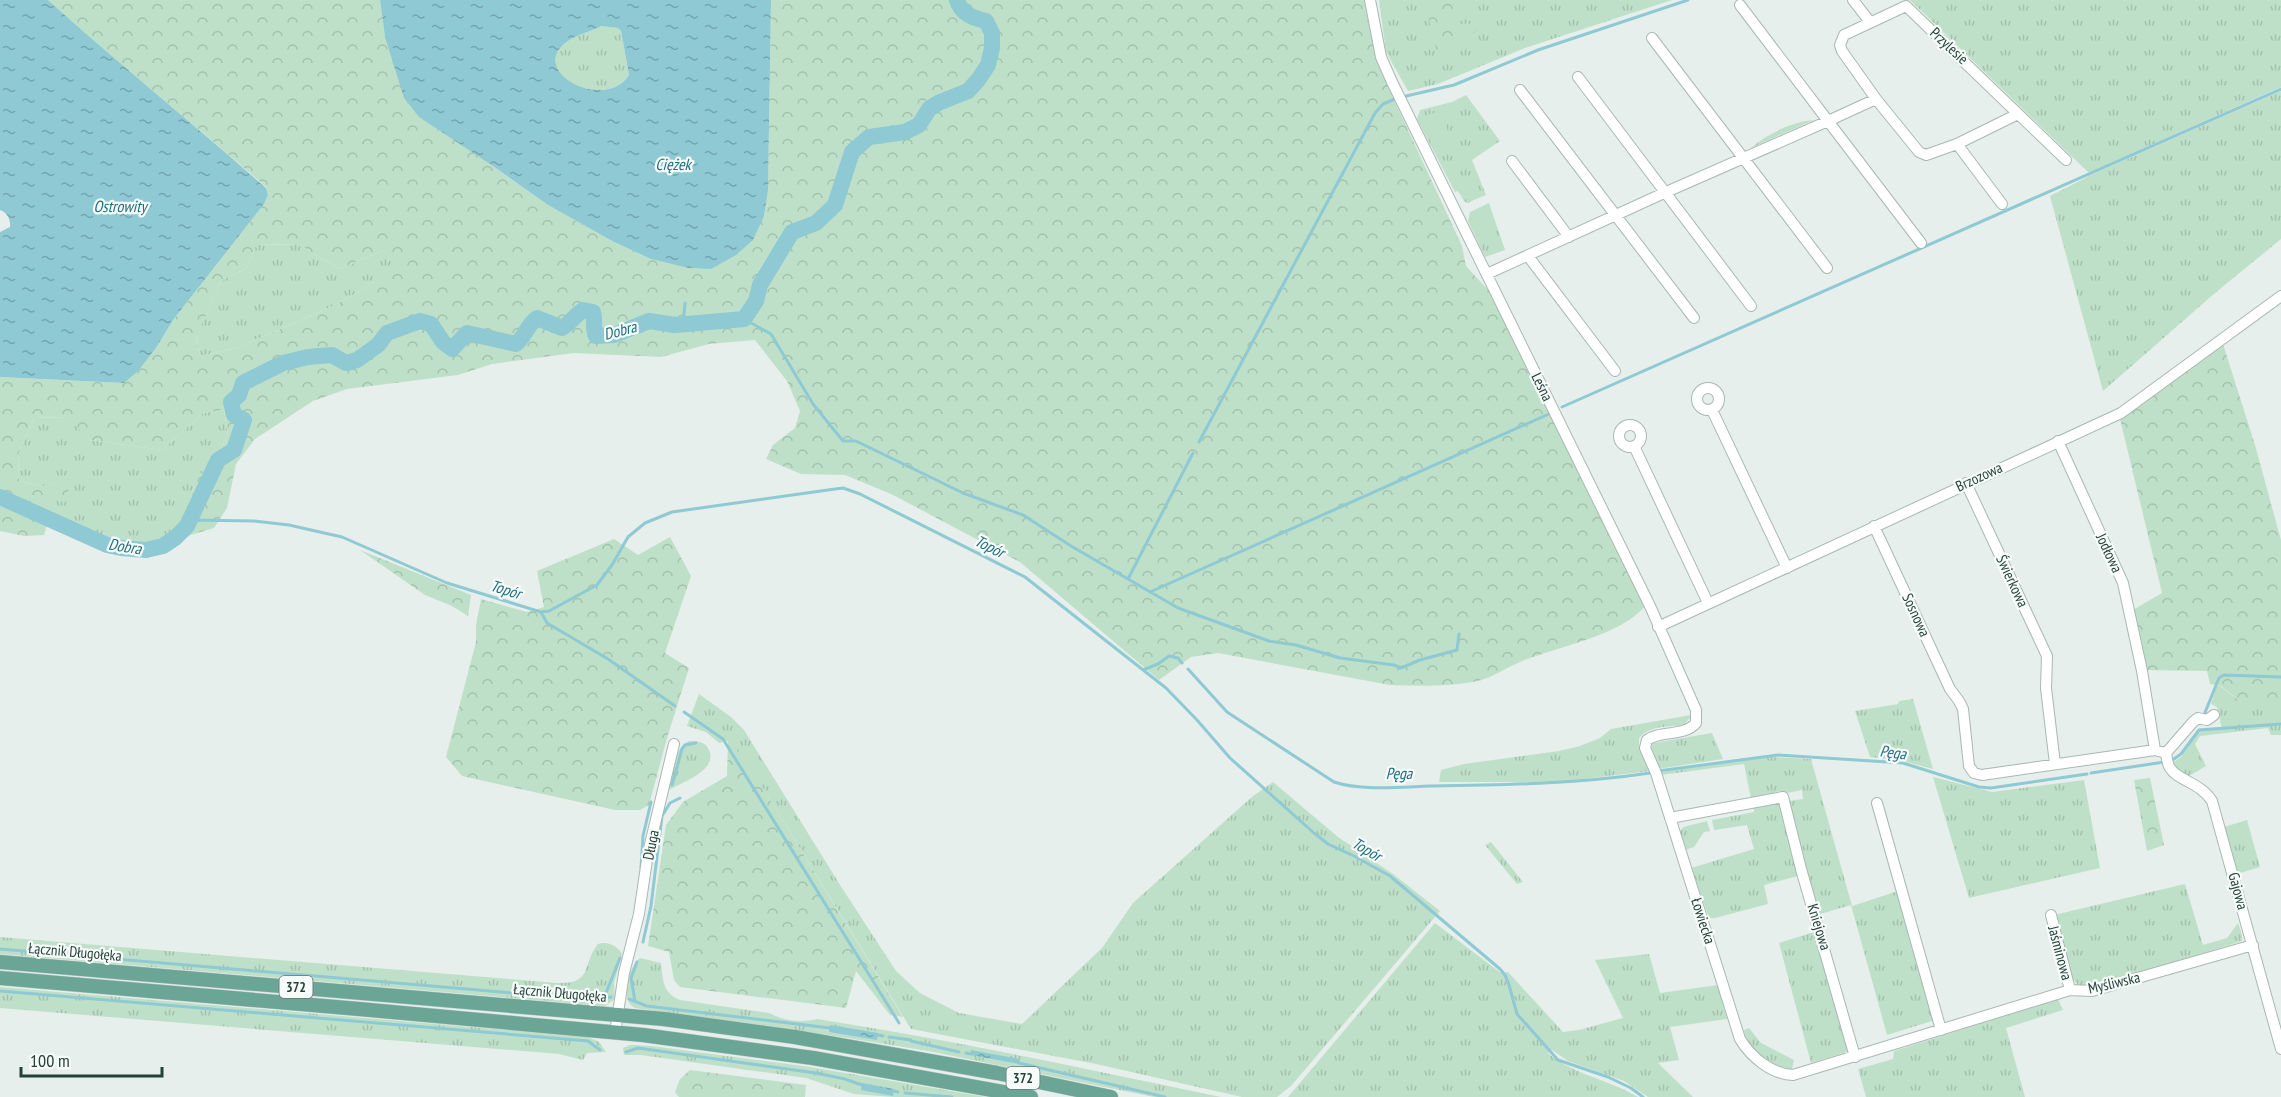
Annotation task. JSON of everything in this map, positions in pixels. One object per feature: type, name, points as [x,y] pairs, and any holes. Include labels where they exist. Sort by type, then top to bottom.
[{"type":"main road","name":"Łącznik Długołęka","points":[[0,962],[617,1015],[772,1033],[997,1073],[1111,1097]]},
{"type":"main road","name":"372","points":[[0,978],[679,1040],[813,1058],[1031,1097]]},
{"type":"street","name":"Leśna","points":[[1370,0],[1381,57],[1658,627],[1696,710],[1693,727],[1657,735],[1647,740]]},
{"type":"street","points":[[1853,0],[1870,22]]},
{"type":"street","points":[[1740,6],[1921,243]]},
{"type":"street","name":"Przylesie","points":[[2018,114],[1957,144],[1926,154],[1919,152],[1876,99],[1840,45],[1844,36],[1906,6],[2066,160]]},
{"type":"street","points":[[1652,38],[1827,268]]},
{"type":"street","points":[[1578,77],[1751,306]]},
{"type":"street","points":[[1520,90],[1694,318]]},
{"type":"street","points":[[1487,274],[1876,99]]},
{"type":"street","points":[[1957,144],[2002,204]]},
{"type":"street","points":[[1512,161],[1569,237]]},
{"type":"street","points":[[1528,256],[1616,371]]},
{"type":"street","name":"Brzozowa","points":[[1658,627],[2121,413],[2281,296]]},
{"type":"street","points":[[1712,410],[1786,568]]},
{"type":"street","name":"Jodłowa","points":[[2058,441],[2123,583],[2142,671],[2155,750]]},
{"type":"street","points":[[1634,446],[1708,603]]},
{"type":"street","name":"Świerkowa","points":[[1966,483],[2047,656],[2046,688],[2055,764]]},
{"type":"street","name":"Sosnowa","points":[[1874,526],[1950,689],[1959,701]]},
{"type":"street","name":"Gajowa","points":[[1959,701],[1963,709],[1969,766],[1974,772],[1982,775],[2155,750],[2167,758],[2174,773],[2207,792],[2212,801],[2281,1050]]},
{"type":"street","points":[[2167,758],[2206,718]]},
{"type":"street","name":"Łowiecka","points":[[1647,740],[1646,748],[1740,1039],[1756,1060],[1785,1075],[1792,1076]]},
{"type":"street","name":"Długa","points":[[615,1034],[624,973],[639,914],[648,853],[674,744]]},
{"type":"street","name":"Kniejowa","points":[[1670,818],[1783,797],[1801,869],[1855,1057]]},
{"type":"street","points":[[1877,803],[1941,1030]]},
{"type":"street","name":"Jaśminowa","points":[[2051,915],[2070,990]]},
{"type":"street","name":"Myśliwska","points":[[1792,1076],[2070,990],[2092,991],[2253,945]]},
{"type":"green space","points":[[48,0],[380,0],[385,37],[493,166],[548,205],[614,242],[651,259],[698,269],[764,216],[768,191],[771,0],[1364,0],[1373,45],[1382,74],[1462,246],[1466,266],[1489,291],[1645,606],[1634,616],[1604,633],[1520,662],[1484,679],[1467,683],[1434,686],[1390,685],[1218,653],[1191,657],[1159,680],[1020,562],[891,494],[845,475],[801,474],[766,459],[773,445],[795,428],[800,411],[787,381],[755,340],[709,344],[661,357],[574,353],[492,364],[458,375],[347,389],[313,401],[255,439],[236,464],[227,508],[214,528],[184,537],[194,483],[218,455],[228,435],[224,410],[203,413],[162,450],[90,440],[67,417],[34,418],[18,455],[19,481],[46,487],[57,483],[69,487],[66,502],[19,498],[17,510],[47,525],[44,535],[24,536],[0,531],[0,377],[124,383],[156,348],[173,320],[264,204],[268,195],[266,187]],"holes":[[[298,244],[340,269],[382,251],[399,261],[364,289],[329,308],[237,348],[200,356],[196,337],[222,280],[247,268],[256,245]]]},
{"type":"green space","points":[[1379,0],[1672,0],[1525,48],[1438,84],[1408,91],[1386,52]]},
{"type":"green space","points":[[1424,0],[1462,0],[1456,2],[1449,16],[1455,24],[1488,23],[1438,57]]},
{"type":"green space","points":[[1910,0],[2281,0],[2281,87],[2089,173]]},
{"type":"green space","points":[[601,26],[618,28],[621,31],[629,75],[619,85],[606,90],[578,86],[566,79],[558,69],[555,59],[560,48],[569,40]]},
{"type":"green space","points":[[2281,91],[2281,239],[2103,391],[2050,196],[2093,174]]},
{"type":"green space","points":[[1466,95],[1500,141],[1472,160],[1486,195],[1467,203],[1458,191],[1455,192],[1417,119],[1420,110],[1452,102]]},
{"type":"green space","points":[[1443,111],[1451,145],[1433,149],[1426,115]]},
{"type":"green space","points":[[1814,120],[1751,148],[1781,129]]},
{"type":"green space","points":[[1489,203],[1505,250],[1485,257],[1468,221],[1470,212]]},
{"type":"green space","points":[[1486,210],[1496,232],[1482,238],[1472,216]]},
{"type":"green space","points":[[298,244],[340,269],[382,251],[400,261],[364,289],[329,308],[237,348],[200,356],[196,336],[222,280],[247,268],[256,245]]},
{"type":"green space","points":[[2223,344],[2255,445],[2281,540],[2281,702],[2241,702],[2221,686],[2210,684],[2207,671],[2146,670],[2133,610],[2162,593],[2120,419]]},
{"type":"green space","points":[[224,410],[228,435],[218,455],[194,483],[184,537],[145,545],[131,544],[97,533],[19,498],[30,497],[57,483],[46,487],[19,481],[18,455],[34,418],[68,417],[90,440],[162,450],[203,413]]},
{"type":"green space","points":[[670,537],[691,576],[665,653],[689,668],[649,805],[640,810],[615,810],[462,776],[446,757],[476,642],[476,625],[481,599],[527,612],[544,607],[537,571],[614,539],[638,555]]},
{"type":"green space","points":[[360,550],[471,595],[468,616],[452,606],[425,595]]},
{"type":"green space","points":[[2217,686],[2241,702],[2281,702],[2281,735],[2271,735],[2268,728],[2200,736],[2195,744],[2206,766],[2189,776],[2175,770],[2172,763],[2181,757],[2199,731],[2222,729],[2217,707],[2211,704]]},
{"type":"green space","points":[[699,694],[731,717],[744,730],[896,971],[920,993],[959,1013],[1022,1024],[1102,948],[1133,903],[1253,796],[1273,782],[1338,837],[1393,874],[1440,911],[1291,1086],[1277,1097],[1242,1097],[1096,1064],[911,1029],[766,793],[728,741],[719,743],[706,732],[687,726]]},
{"type":"green space","points":[[1913,699],[1933,769],[1898,760],[1870,757],[1855,711],[1898,704],[1899,701]]},
{"type":"green space","points":[[1691,715],[1682,726],[1653,729],[1639,738],[1639,745],[1650,771],[1559,782],[1439,782],[1441,770],[1464,764],[1559,751],[1600,738],[1611,729]]},
{"type":"green space","points":[[1712,733],[1723,759],[1658,769],[1651,750],[1653,743]]},
{"type":"green space","points":[[689,741],[700,742],[707,747],[710,757],[709,764],[698,774],[669,790],[673,762],[680,749]]},
{"type":"green space","points":[[728,741],[736,746],[766,793],[903,1017],[890,1015],[856,971],[846,1008],[680,987],[674,980],[669,952],[648,946],[666,825],[683,802],[727,776]]},
{"type":"green space","points":[[1771,757],[1811,759],[1852,906],[1898,891],[1935,1020],[1887,1035],[1851,905],[1820,914],[1856,1049],[1811,1063],[1779,943],[1814,932],[1798,876],[1764,885],[1768,904],[1709,918],[1691,868],[1754,849],[1747,825],[1714,830],[1712,820],[1754,812],[1754,806],[1803,799],[1802,790],[1787,793],[1780,791],[1751,799],[1744,764],[1661,775],[1660,772]]},
{"type":"green space","points":[[1933,777],[1992,792],[2084,780],[2100,868],[1969,898]]},
{"type":"green space","points":[[2150,778],[2164,845],[2147,851],[2134,780]]},
{"type":"green space","points":[[2247,820],[2260,867],[2237,874],[2224,827]]},
{"type":"green space","points":[[1707,821],[1710,831],[1704,832],[1694,847],[1685,850],[1680,832],[1683,827]]},
{"type":"green space","points":[[1491,842],[1523,882],[1517,884],[1485,845]]},
{"type":"green space","points":[[2185,884],[2203,945],[2227,938],[2238,923],[2242,941],[2100,985],[2079,986],[2071,977],[2054,915]]},
{"type":"green space","points":[[1435,923],[1501,973],[1508,972],[1563,1032],[1623,1018],[1595,960],[1649,954],[1660,993],[1718,985],[1727,1019],[1670,1027],[1679,1060],[1658,1063],[1693,1097],[1648,1097],[1624,1081],[1568,1061],[1552,1050],[1548,1053],[1568,1066],[1638,1097],[1288,1097]]},
{"type":"green space","points":[[0,937],[557,983],[569,982],[582,977],[598,944],[612,945],[622,954],[614,983],[615,999],[605,1006],[0,954]]},
{"type":"green space","points":[[640,958],[661,963],[663,980],[667,989],[670,994],[680,1000],[769,1013],[793,1020],[817,1019],[919,1036],[1221,1097],[1154,1097],[928,1051],[635,1008],[630,1004],[626,991],[629,976]]},
{"type":"green space","points":[[0,987],[588,1037],[599,1042],[606,1052],[587,1053],[583,1060],[559,1054],[0,1008]]},
{"type":"green space","points":[[2058,999],[2063,1010],[2006,1028],[2025,1097],[1866,1097],[1858,1069],[1893,1059],[1894,1051]]},
{"type":"green space","points":[[1749,1028],[1761,1043],[1794,1060],[1792,1069],[1777,1066],[1754,1051],[1745,1037],[1744,1030]]},
{"type":"green space","points":[[630,1045],[810,1067],[986,1097],[894,1097],[854,1094],[806,1078],[641,1055],[624,1055],[623,1048]]},
{"type":"green space","points":[[690,1070],[806,1085],[805,1097],[679,1097],[675,1092],[680,1079]]},
{"type":"water","name":"Ostrowity","points":[[0,0],[48,0],[266,188],[268,195],[264,204],[173,320],[156,348],[138,371],[124,383],[0,377],[0,232],[10,227],[10,224],[7,214],[0,210]]},
{"type":"water","name":"Ciężek","points":[[380,0],[771,0],[768,191],[764,216],[753,240],[736,255],[711,269],[689,268],[651,259],[614,242],[548,205],[419,117],[404,98],[385,37]],"holes":[[[601,26],[618,28],[621,31],[629,75],[619,85],[606,90],[591,89],[578,86],[566,79],[558,69],[555,59],[564,44]]]},
{"type":"water","points":[[830,1025],[878,1033],[877,1040],[829,1032]]},
{"type":"water","points":[[971,1050],[1020,1059],[1019,1064],[970,1055]]},
{"type":"water","points":[[862,1083],[894,1089],[893,1096],[861,1090]]},
{"type":"waterway","name":"Dobra","points":[[0,497],[107,545],[146,550],[163,546],[187,526],[218,460],[234,450],[244,420],[234,415],[231,402],[239,395],[243,383],[283,363],[308,357],[332,355],[346,363],[357,360],[378,345],[387,333],[420,321],[431,324],[443,342],[452,349],[467,333],[516,344],[537,318],[562,328],[583,310],[593,312],[596,336],[614,335],[649,321],[675,325],[744,319],[756,301],[760,285],[792,232],[816,223],[835,205],[852,152],[869,137],[905,132],[919,125],[929,109],[968,91],[978,80],[988,65],[992,48],[992,33],[986,21],[972,17],[965,12],[957,0]]},
{"type":"waterway","points":[[1406,96],[1454,85],[1538,50],[1688,0]]},
{"type":"waterway","points":[[1562,407],[2281,89]]},
{"type":"waterway","points":[[1199,442],[1375,113],[1383,104],[1395,99]]},
{"type":"waterway","points":[[683,324],[685,303]]},
{"type":"waterway","points":[[744,319],[771,334],[813,404],[843,441],[856,441],[963,493],[1023,515],[1071,546],[1178,608],[1269,641],[1296,645],[1340,658],[1394,665],[1401,668],[1420,660],[1457,650],[1459,634]]},
{"type":"waterway","points":[[1150,592],[1551,413]]},
{"type":"waterway","points":[[1128,579],[1193,453]]},
{"type":"waterway","name":"Topór","points":[[190,520],[254,521],[289,525],[342,537],[447,583],[541,612],[549,611],[597,585],[628,537],[645,523],[672,512],[843,488],[860,494],[1025,577],[1166,688],[1230,758],[1314,833],[1328,844],[1390,876],[1500,969],[1509,985],[1517,1014],[1558,1060],[1608,1077],[1631,1088],[1643,1097]]},
{"type":"waterway","points":[[541,612],[547,623],[608,659],[675,706]]},
{"type":"waterway","name":"Pęga","points":[[1143,670],[1158,664],[1169,656],[1178,658],[1182,663]]},
{"type":"waterway","name":"Pęga","points":[[1188,669],[1227,712],[1334,782],[1345,785],[1381,788],[1567,782],[1650,773]]},
{"type":"waterway","points":[[2204,715],[2219,678],[2224,675],[2281,677]]},
{"type":"waterway","points":[[684,712],[723,739],[899,1023]]},
{"type":"waterway","name":"Pęga","points":[[2091,773],[2171,761],[2181,754],[2199,730],[2281,724]]},
{"type":"waterway","points":[[672,785],[682,749],[685,745],[696,743]]},
{"type":"waterway","name":"Pęga","points":[[1658,771],[1778,755],[1903,763],[1979,787],[1991,788],[2087,774]]},
{"type":"waterway","points":[[643,942],[651,906],[662,816],[670,803],[680,798]]},
{"type":"waterway","points":[[641,868],[643,836],[651,802]]},
{"type":"waterway","points":[[0,949],[593,1000],[611,997]]},
{"type":"waterway","points":[[604,998],[620,958]]},
{"type":"waterway","points":[[635,1001],[631,978],[637,962]]},
{"type":"waterway","points":[[0,991],[588,1041],[600,1050]]},
{"type":"waterway","points":[[629,999],[647,1006],[830,1028]]},
{"type":"waterway","points":[[878,1035],[883,1036]]},
{"type":"waterway","points":[[889,1037],[911,1040]]},
{"type":"waterway","points":[[911,1041],[959,1052]]},
{"type":"waterway","points":[[626,1052],[638,1048],[816,1073],[862,1085]]},
{"type":"waterway","points":[[966,1053],[971,1054]]},
{"type":"waterway","points":[[1019,1063],[1165,1097]]},
{"type":"waterway","points":[[894,1091],[898,1092]]},
{"type":"waterway","points":[[905,1093],[952,1097]]}]
